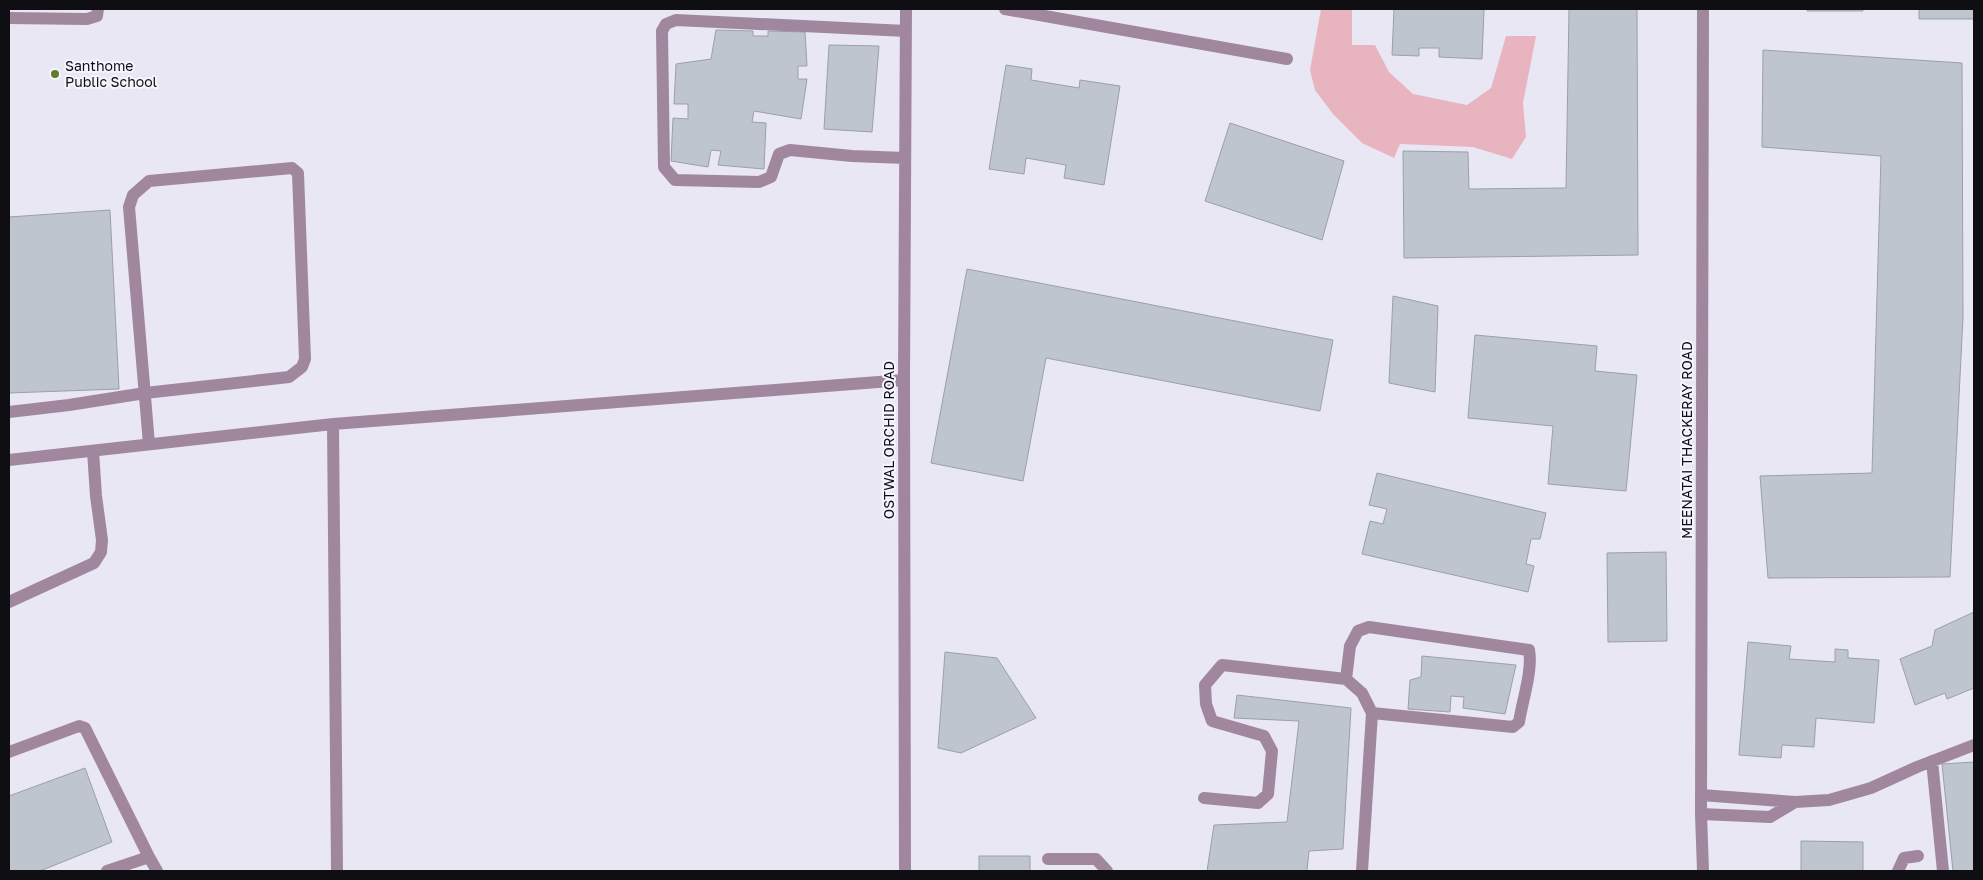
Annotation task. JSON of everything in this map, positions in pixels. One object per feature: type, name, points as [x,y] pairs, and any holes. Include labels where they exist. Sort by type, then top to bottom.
[{"type":"street","points":[[9,18],[87,19],[97,16],[98,9]]},
{"type":"street","name":"OSTWAL ORCHID ROAD","points":[[906,9],[904,380],[906,871]]},
{"type":"street","points":[[1005,9],[1286,59]]},
{"type":"street","name":"MEENATAI THACKERAY ROAD","points":[[1703,9],[1701,795],[1703,871]]},
{"type":"street","points":[[905,158],[852,156],[790,150],[779,154],[771,177],[759,182],[675,180],[664,167],[662,31],[666,24],[676,20],[906,31]]},
{"type":"street","points":[[9,412],[145,393],[289,377],[302,367],[304,359],[298,173],[292,168],[149,181],[132,195],[129,208],[145,393],[149,444]]},
{"type":"street","points":[[9,460],[334,424],[904,380]]},
{"type":"street","points":[[334,424],[337,871]]},
{"type":"street","points":[[9,602],[94,563],[101,552],[102,540],[96,496],[93,451]]},
{"type":"street","points":[[1346,678],[1350,646],[1358,631],[1369,627],[1529,650],[1530,657],[1518,722],[1513,727],[1372,713]]},
{"type":"street","points":[[1204,798],[1258,803],[1268,794],[1272,751],[1264,736],[1212,721],[1206,704],[1205,685],[1222,665],[1346,678],[1362,693],[1372,713],[1362,871]]},
{"type":"street","points":[[9,750],[79,726],[85,728],[157,871]]},
{"type":"street","points":[[1701,795],[1795,802],[1828,800],[1871,788],[1974,745]]},
{"type":"street","points":[[1932,761],[1944,871]]},
{"type":"street","points":[[1701,814],[1770,817],[1795,802]]},
{"type":"street","points":[[1898,871],[1904,858],[1918,856]]},
{"type":"street","points":[[107,871],[149,857]]},
{"type":"street","points":[[1048,859],[1096,859],[1107,871]]},
{"type":"shaded area","points":[[1321,9],[1352,9],[1352,45],[1375,45],[1389,72],[1413,94],[1467,105],[1491,88],[1506,36],[1536,36],[1523,103],[1526,137],[1512,159],[1473,147],[1400,144],[1394,158],[1362,143],[1333,114],[1315,90],[1310,70]]},
{"type":"building","points":[[1394,9],[1484,9],[1482,59],[1439,57],[1439,48],[1419,48],[1419,56],[1392,55]]},
{"type":"building","points":[[1569,9],[1637,9],[1638,255],[1404,258],[1403,151],[1468,152],[1469,189],[1566,188]]},
{"type":"building","points":[[1807,9],[1863,9],[1863,11],[1807,11]]},
{"type":"building","points":[[1919,9],[1974,9],[1974,19],[1919,19]]},
{"type":"building","points":[[716,30],[753,31],[753,36],[768,36],[768,31],[805,32],[807,66],[798,66],[798,79],[807,79],[801,119],[754,111],[752,122],[766,123],[764,169],[718,165],[721,151],[711,150],[708,167],[671,161],[673,118],[688,119],[688,104],[674,104],[676,64],[711,59]]},
{"type":"building","points":[[829,45],[879,46],[872,132],[824,129]]},
{"type":"building","points":[[1763,50],[1962,63],[1963,317],[1950,577],[1768,578],[1760,476],[1872,473],[1881,156],[1762,147]]},
{"type":"building","points":[[1006,65],[1032,69],[1031,80],[1079,88],[1080,80],[1120,86],[1104,185],[1064,178],[1066,165],[1026,158],[1024,174],[989,169]]},
{"type":"building","points":[[1230,123],[1344,161],[1322,240],[1205,201]]},
{"type":"building","points":[[110,210],[119,389],[9,393],[9,217]]},
{"type":"building","points":[[967,269],[1333,340],[1320,411],[1046,358],[1023,481],[931,463]]},
{"type":"building","points":[[1393,296],[1438,306],[1435,392],[1389,383]]},
{"type":"building","points":[[1475,335],[1597,346],[1595,371],[1637,375],[1626,491],[1548,484],[1553,426],[1468,418]]},
{"type":"building","points":[[1377,473],[1546,513],[1540,539],[1531,539],[1526,564],[1534,566],[1528,592],[1362,554],[1370,521],[1383,524],[1387,509],[1369,505]]},
{"type":"building","points":[[1666,552],[1667,641],[1608,642],[1607,553]]},
{"type":"building","points":[[1974,612],[1974,688],[1947,699],[1945,693],[1915,705],[1900,659],[1932,646],[1935,630]]},
{"type":"building","points":[[1748,642],[1791,646],[1789,659],[1835,662],[1835,649],[1848,650],[1848,658],[1879,660],[1874,723],[1816,718],[1814,747],[1782,745],[1781,758],[1739,755]]},
{"type":"building","points":[[945,652],[997,658],[1036,718],[961,753],[938,748]]},
{"type":"building","points":[[1422,656],[1516,665],[1505,714],[1463,708],[1464,697],[1451,696],[1450,712],[1408,709],[1410,680],[1421,677]]},
{"type":"building","points":[[1237,695],[1351,708],[1343,849],[1309,851],[1307,871],[1207,871],[1214,825],[1287,822],[1299,721],[1234,718]]},
{"type":"building","points":[[1974,762],[1974,871],[1953,871],[1942,764]]},
{"type":"building","points":[[85,768],[112,842],[40,871],[9,871],[9,796]]},
{"type":"building","points":[[1801,841],[1863,842],[1863,871],[1801,871]]},
{"type":"building","points":[[979,856],[1030,856],[1030,871],[979,871]]},
{"type":"place","name":"Santhome Public School","points":[[55,74]]}]
